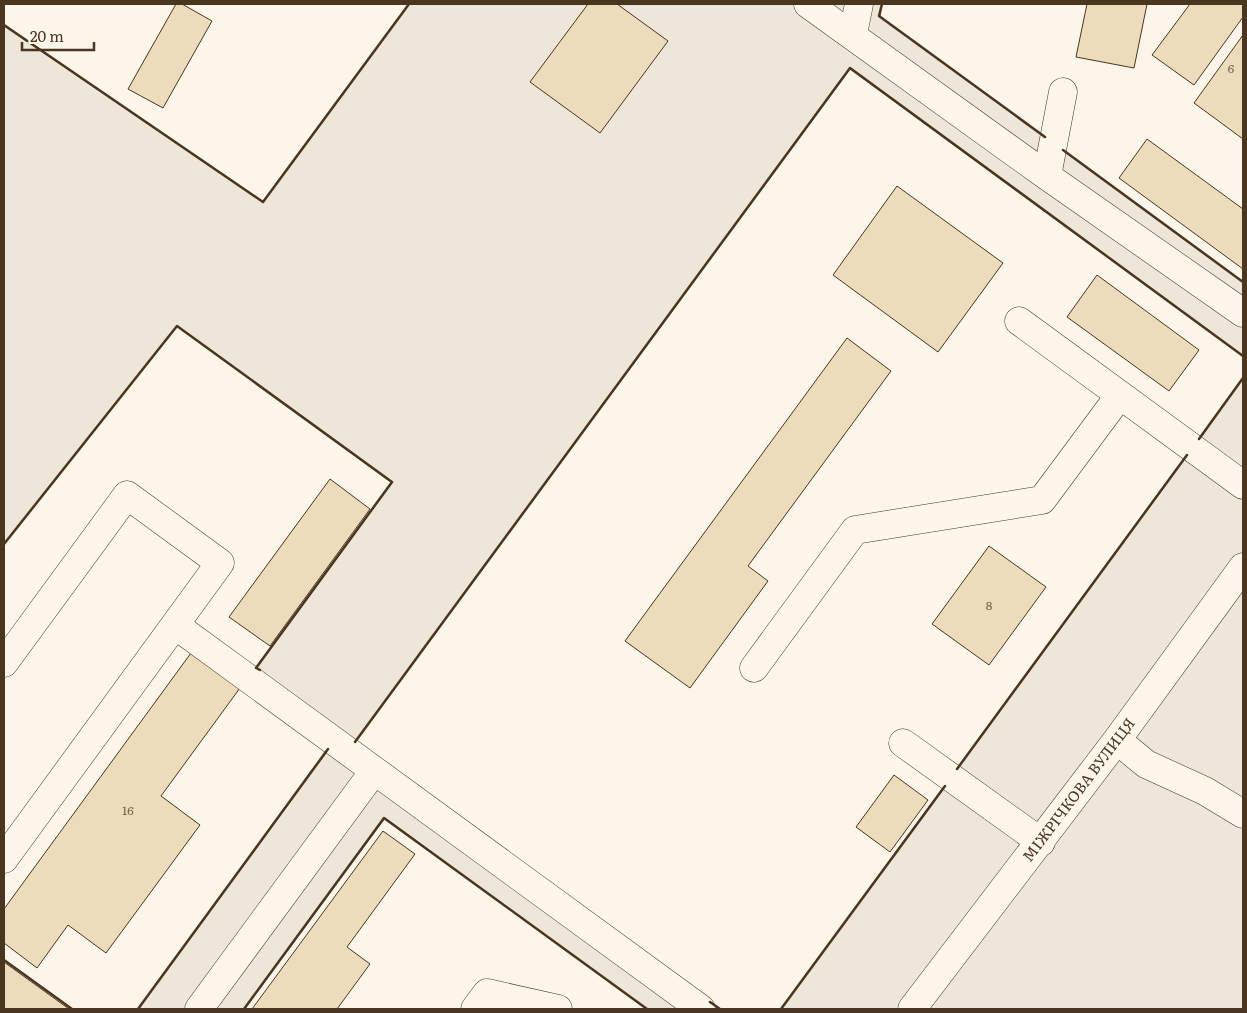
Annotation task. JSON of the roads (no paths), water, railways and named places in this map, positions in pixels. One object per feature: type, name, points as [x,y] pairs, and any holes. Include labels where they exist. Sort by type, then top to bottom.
[{"type":"street","points":[[808,4],[853,34],[1047,176],[1243,313]]},
{"type":"street","points":[[853,34],[859,4]]},
{"type":"street","points":[[1047,176],[1063,92]]},
{"type":"street","points":[[1019,321],[1243,485]]},
{"type":"street","points":[[754,668],[855,530],[1042,500],[1120,395]]},
{"type":"street","points":[[4,663],[127,495],[220,563],[4,859]]},
{"type":"street","name":"МІЖРІЧКОВА ВУЛИЦЯ","points":[[912,1009],[1041,842],[1243,567]]},
{"type":"street","points":[[175,625],[701,1009]]},
{"type":"street","points":[[1117,740],[1146,764],[1205,791],[1243,814]]},
{"type":"street","points":[[903,743],[1041,842]]},
{"type":"street","points":[[199,1009],[374,771]]},
{"type":"street","points":[[475,1009],[487,993],[558,1009]]}]
